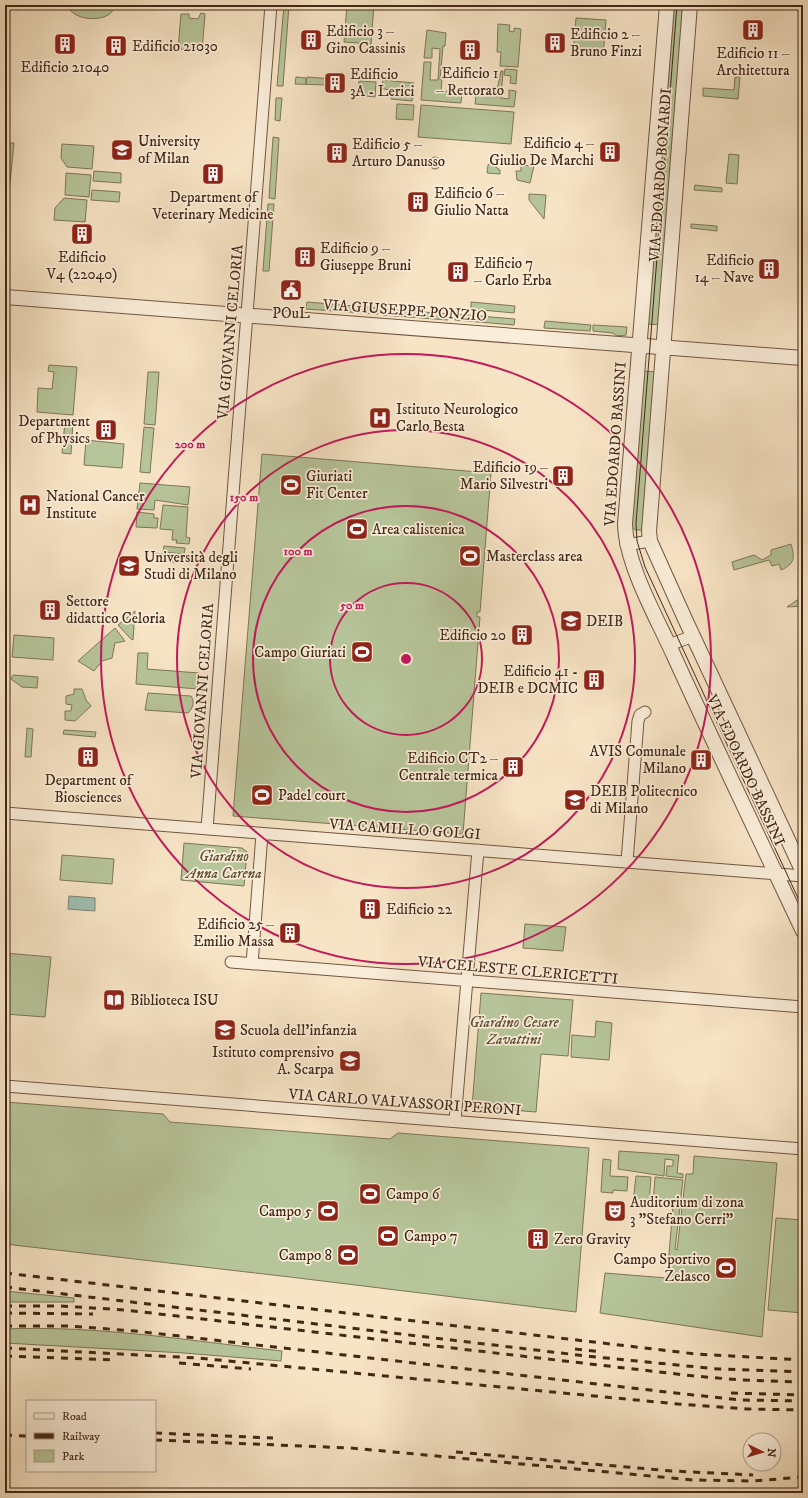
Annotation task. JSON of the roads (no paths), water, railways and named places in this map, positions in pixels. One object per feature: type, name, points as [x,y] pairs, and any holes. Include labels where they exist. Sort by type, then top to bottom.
[{"type":"street","name":"VIA GIOVANNI CELORIA","points":[[207,829],[271,5]]},
{"type":"street","name":"VIA EDOARDO BONARDI","points":[[640,345],[667,5]]},
{"type":"street","name":"VIA EDOARDO BONARDI","points":[[664,347],[690,5]]},
{"type":"street","name":"VIA GIUSEPPE PONZIO","points":[[5,297],[803,358]]},
{"type":"street","name":"VIA EDOARDO BASSINI","points":[[640,345],[625,524],[626,545],[632,563],[669,645],[803,931]]},
{"type":"street","name":"VIA EDOARDO BASSINI","points":[[664,347],[649,531],[650,541],[803,872]]},
{"type":"street","name":"VIA EDOARDO BASSINI","points":[[626,545],[650,541]]},
{"type":"street","points":[[669,645],[693,636]]},
{"type":"street","points":[[627,862],[638,721],[640,715],[645,712]]},
{"type":"street","name":"VIA CAMILLO GOLGI","points":[[5,813],[803,876]]},
{"type":"street","points":[[252,964],[262,834]]},
{"type":"street","points":[[456,1121],[478,850]]},
{"type":"street","name":"VIA CELESTE CLERICETTI","points":[[231,962],[803,1007]]},
{"type":"street","name":"VIA CARLO VALVASSORI PERONI","points":[[5,1086],[803,1149]]},
{"type":"tram line","points":[[677,5],[636,523],[637,541],[645,567],[803,909]]},
{"type":"railway","points":[[5,1273],[696,1354],[803,1360]]},
{"type":"railway","points":[[5,1287],[586,1356],[718,1369],[803,1372]]},
{"type":"railway","points":[[5,1306],[61,1306],[125,1310],[694,1376],[741,1380],[803,1382]]},
{"type":"railway","points":[[5,1313],[93,1314]]},
{"type":"railway","points":[[5,1326],[68,1326],[135,1331],[693,1395],[741,1400],[803,1401]]},
{"type":"railway","points":[[5,1348],[197,1358],[678,1404],[747,1409],[803,1410]]},
{"type":"railway","points":[[575,1349],[603,1352]]},
{"type":"railway","points":[[5,1356],[114,1360]]},
{"type":"railway","points":[[179,1363],[251,1369]]},
{"type":"railway","points":[[731,1393],[803,1395]]},
{"type":"railway","points":[[156,1433],[273,1438]]},
{"type":"railway","points":[[5,1435],[26,1436]]},
{"type":"railway","points":[[156,1440],[351,1448],[693,1480],[753,1481],[803,1477]]},
{"type":"railway","points":[[456,1452],[672,1471],[753,1475]]},
{"type":"place","name":"Edificio 11 – Architettura","points":[[753,30]]},
{"type":"place","name":"Edificio 3 – Gino Cassinis","points":[[311,40]]},
{"type":"place","name":"Edificio 2 – Bruno Finzi","points":[[555,43]]},
{"type":"place","name":"Edificio 21040","points":[[65,44]]},
{"type":"place","name":"Edificio 21030","points":[[116,46]]},
{"type":"place","name":"Edificio 1 – Rettorato","points":[[470,50]]},
{"type":"place","name":"Edificio 3A - Lerici","points":[[335,83]]},
{"type":"place","name":"University of Milan","points":[[122,150]]},
{"type":"place","name":"Edificio 4 – Giulio De Marchi","points":[[610,152]]},
{"type":"place","name":"Edificio 5 – Arturo Danusso","points":[[337,153]]},
{"type":"place","name":"Department of Veterinary Medicine","points":[[213,174]]},
{"type":"place","name":"Edificio 6 – Giulio Natta","points":[[418,202]]},
{"type":"place","name":"Edificio V4 (22040)","points":[[82,234]]},
{"type":"place","name":"Edificio 9 – Giuseppe Bruni","points":[[305,257]]},
{"type":"place","name":"Edificio 14 – Nave","points":[[769,269]]},
{"type":"place","name":"Edificio 7 – Carlo Erba","points":[[458,272]]},
{"type":"place","name":"POuL","points":[[291,290]]},
{"type":"place","name":"Istituto Neurologico Carlo Besta","points":[[380,418]]},
{"type":"place","name":"Department of Physics","points":[[106,430]]},
{"type":"place","name":"Edificio 19 – Mario Silvestri","points":[[563,476]]},
{"type":"place","name":"Giuriati Fit Center","points":[[291,485]]},
{"type":"place","name":"National Cancer Institute","points":[[30,505]]},
{"type":"place","name":"Area calistenica","points":[[357,529]]},
{"type":"place","name":"Masterclass area","points":[[470,556]]},
{"type":"place","name":"Università degli Studi di Milano","points":[[129,566]]},
{"type":"place","name":"Settore didattico Celoria","points":[[50,610]]},
{"type":"place","name":"DEIB","points":[[571,621]]},
{"type":"place","name":"Edificio 20","points":[[522,635]]},
{"type":"place","name":"Campo Giuriati","points":[[362,652]]},
{"type":"place","name":"Edificio 41 - DEIB e DCMIC","points":[[594,680]]},
{"type":"place","name":"Department of Biosciences","points":[[88,757]]},
{"type":"place","name":"AVIS Comunale Milano","points":[[701,760]]},
{"type":"place","name":"Edificio CT2 – Centrale termica","points":[[513,767]]},
{"type":"place","name":"Padel court","points":[[262,795]]},
{"type":"place","name":"DEIB Politecnico di Milano","points":[[575,800]]},
{"type":"place","name":"Edificio 22","points":[[370,909]]},
{"type":"place","name":"Edificio 25 – Emilio Massa","points":[[290,933]]},
{"type":"place","name":"Biblioteca ISU","points":[[114,1000]]},
{"type":"place","name":"Scuola dell'infanzia","points":[[225,1030]]},
{"type":"place","name":"Istituto comprensivo A. Scarpa","points":[[350,1061]]},
{"type":"place","name":"Campo 6","points":[[370,1194]]},
{"type":"place","name":"Campo 5","points":[[328,1211]]},
{"type":"place","name":"Auditorium di zona 3 \"Stefano Cerri\"","points":[[615,1211]]},
{"type":"place","name":"Campo 7","points":[[388,1236]]},
{"type":"place","name":"Zero Gravity","points":[[538,1239]]},
{"type":"place","name":"Campo 8","points":[[348,1255]]},
{"type":"place","name":"Campo Sportivo Zelasco","points":[[726,1268]]},
{"type":"park label","name":"Giardino Anna Carena","points":[[224,864]]},
{"type":"park label","name":"Giardino Cesare Zavattini","points":[[514,1030]]}]
